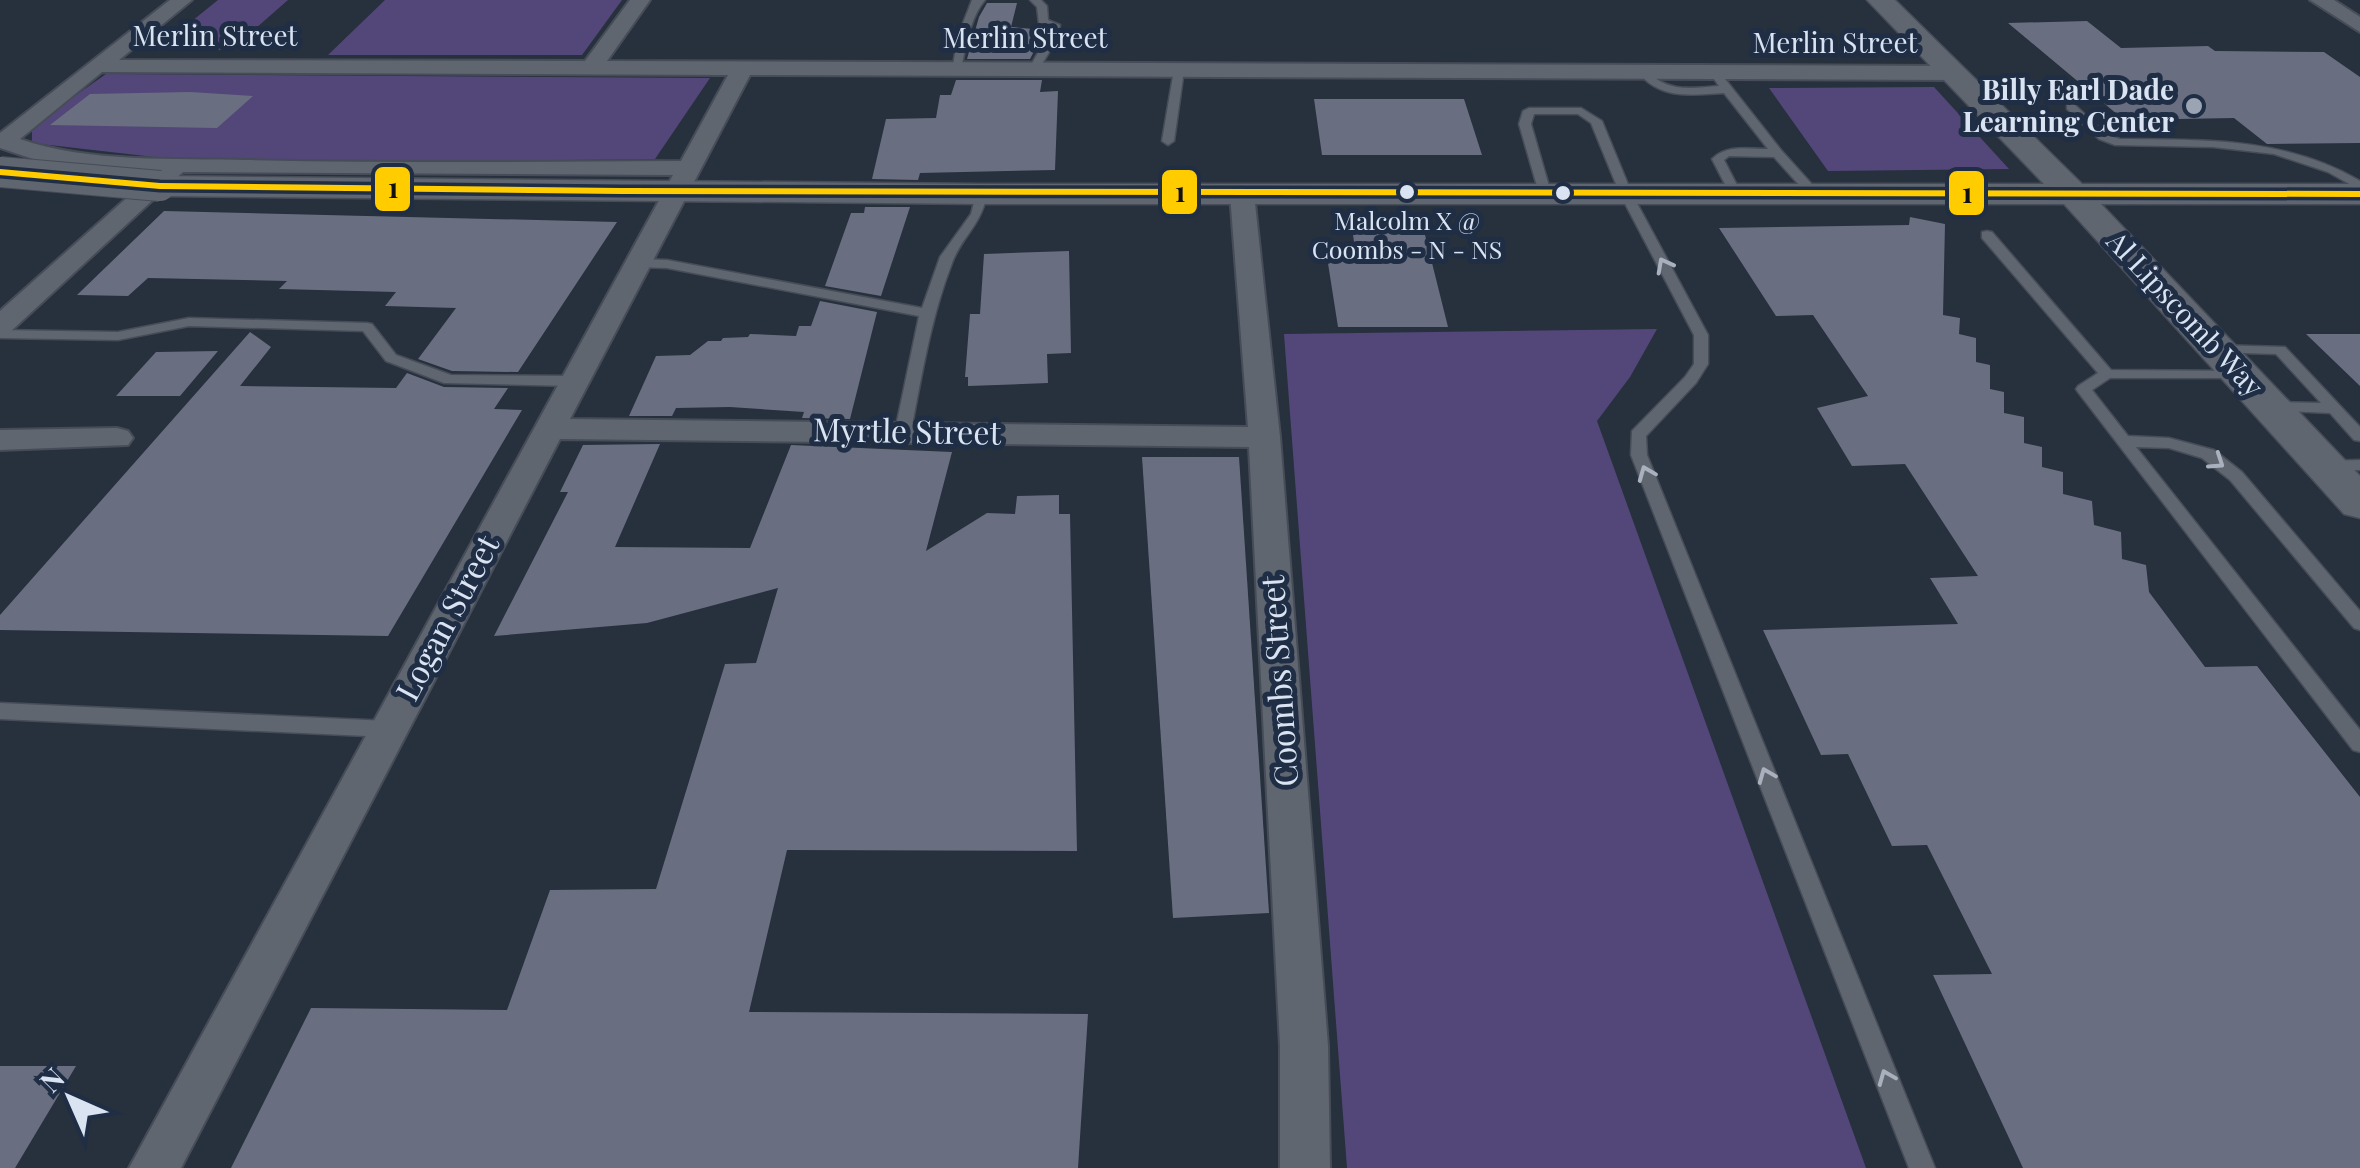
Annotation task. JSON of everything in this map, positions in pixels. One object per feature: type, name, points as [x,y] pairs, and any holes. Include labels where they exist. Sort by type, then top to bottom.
[{"type":"street","points":[[182,0],[16,128],[5,142],[10,150],[41,157],[176,166],[684,180],[981,194],[2360,194]]},
{"type":"street","points":[[592,66],[640,0]]},
{"type":"street","name":"Al Lipscomb Way","points":[[1880,0],[2072,193],[2270,407],[2353,487]]},
{"type":"street","points":[[2320,0],[2360,26]]},
{"type":"street","name":"Merlin Street","points":[[96,66],[1643,72],[1721,80],[1955,73]]},
{"type":"street","name":"Logan Street","points":[[154,1168],[742,69]]},
{"type":"street","points":[[0,326],[176,166]]},
{"type":"street","points":[[0,172],[160,186],[621,192],[684,180]]},
{"type":"street","name":"Coombs Street","points":[[1242,194],[1264,437],[1304,1046],[1304,1168]]},
{"type":"street","name":"Myrtle Street","points":[[549,429],[1264,437]]},
{"type":"street","points":[[0,440],[117,438]]},
{"type":"lane","points":[[956,69],[963,36],[980,0]]},
{"type":"lane","points":[[1034,0],[1042,6],[1043,22],[1054,25],[1052,42],[1044,48],[1035,68]]},
{"type":"lane","points":[[1168,140],[1179,70]]},
{"type":"lane","points":[[1721,80],[1813,194]]},
{"type":"lane","points":[[2071,106],[2102,137],[2119,143],[2274,147],[2337,170],[2360,186]]},
{"type":"lane","points":[[1546,193],[1525,124],[1529,111],[1581,111],[1596,121],[1626,194],[1701,335],[1701,364],[1691,380],[1638,435],[1639,455],[1922,1168]]},
{"type":"lane","points":[[1735,194],[1718,159],[1726,152],[1777,152]]},
{"type":"lane","points":[[903,432],[927,314],[948,257],[977,214],[981,194]]},
{"type":"lane","points":[[1987,235],[2107,374]]},
{"type":"lane","points":[[639,263],[666,264],[927,314]]},
{"type":"lane","points":[[0,334],[118,336],[189,322],[367,327],[391,358],[449,380],[574,381]]},
{"type":"lane","points":[[2360,436],[2280,350],[2228,361],[2107,374],[2084,389],[2360,744]]},
{"type":"lane","points":[[2270,407],[2334,408]]},
{"type":"lane","points":[[2124,441],[2169,443],[2208,454],[2236,476],[2360,624]]},
{"type":"lane","points":[[0,711],[388,729]]},
{"type":"shaded area","points":[[218,0],[288,0],[231,50],[156,50]]},
{"type":"shaded area","points":[[385,0],[622,0],[582,55],[328,55]]},
{"type":"shaded area","points":[[106,74],[710,78],[655,159],[215,164],[32,143],[32,126]]},
{"type":"shaded area","points":[[1934,87],[2009,169],[1828,171],[1769,88]]},
{"type":"shaded area","points":[[1657,329],[1630,377],[1597,421],[1866,1168],[1347,1168],[1284,334]]},
{"type":"building","points":[[987,3],[1017,3],[1011,27],[1045,30],[1030,59],[967,59]]},
{"type":"building","points":[[2087,21],[2121,48],[2208,46],[2215,51],[2324,52],[2360,77],[2360,143],[2267,144],[2234,118],[2124,120],[2008,23]]},
{"type":"building","points":[[956,80],[1042,80],[1040,92],[1058,91],[1055,170],[920,173],[918,180],[872,179],[886,119],[936,118],[940,95],[951,95]]},
{"type":"building","points":[[190,92],[253,96],[217,128],[50,125],[90,94]]},
{"type":"building","points":[[1314,99],[1464,99],[1482,155],[1322,155]]},
{"type":"building","points":[[865,207],[910,207],[881,296],[825,286],[851,213],[864,213]]},
{"type":"building","points":[[164,211],[617,222],[518,372],[452,371],[418,359],[456,308],[385,306],[396,292],[279,289],[287,281],[148,278],[128,296],[77,295]]},
{"type":"building","points":[[1910,217],[1945,224],[1943,315],[1960,318],[1959,334],[1976,338],[1976,362],[1990,365],[1990,389],[2004,392],[2004,413],[2024,417],[2024,443],[2042,447],[2042,467],[2063,472],[2063,494],[2092,501],[2094,525],[2121,532],[2122,559],[2146,565],[2149,592],[2205,667],[2257,666],[2360,797],[2360,1168],[2023,1168],[1933,975],[1992,974],[1927,845],[1892,846],[1848,754],[1821,755],[1763,630],[1958,624],[1930,578],[1978,576],[1905,464],[1852,466],[1817,408],[1868,396],[1813,315],[1776,316],[1719,228],[1909,225]]},
{"type":"building","points":[[1352,227],[1423,227],[1448,327],[1338,327],[1327,257],[1356,257]]},
{"type":"building","points":[[1069,251],[1071,353],[1047,354],[1048,383],[968,386],[965,377],[970,314],[980,314],[984,254]]},
{"type":"building","points":[[820,301],[877,312],[850,419],[802,418],[804,412],[730,407],[676,408],[672,416],[629,416],[656,356],[690,355],[708,341],[750,334],[796,336],[799,326],[811,326]]},
{"type":"building","points":[[250,332],[271,347],[240,386],[396,388],[407,373],[444,387],[508,388],[494,409],[522,410],[388,636],[0,630],[0,615]]},
{"type":"building","points":[[2306,334],[2360,334],[2360,386]]},
{"type":"building","points":[[218,351],[180,396],[116,396],[156,352]]},
{"type":"building","points":[[660,444],[615,547],[750,548],[791,445],[952,452],[926,551],[987,513],[1015,514],[1017,496],[1059,495],[1059,514],[1070,514],[1077,851],[787,850],[749,1012],[1088,1014],[1078,1168],[231,1168],[311,1008],[507,1010],[550,890],[656,889],[725,664],[756,663],[778,588],[647,623],[494,636],[568,492],[560,492],[583,445]]},
{"type":"building","points":[[1142,457],[1239,457],[1269,913],[1173,918]]},
{"type":"building","points":[[0,1066],[76,1066],[15,1168],[0,1168]]},
{"type":"transit line","name":"1","points":[[0,172],[160,186],[621,191],[2360,194]]},
{"type":"place","name":"Billy Earl Dade Learning Center","points":[[2194,106]]},
{"type":"place","name":"Malcolm X @ Coombs - N - NS","points":[[1407,192]]}]
